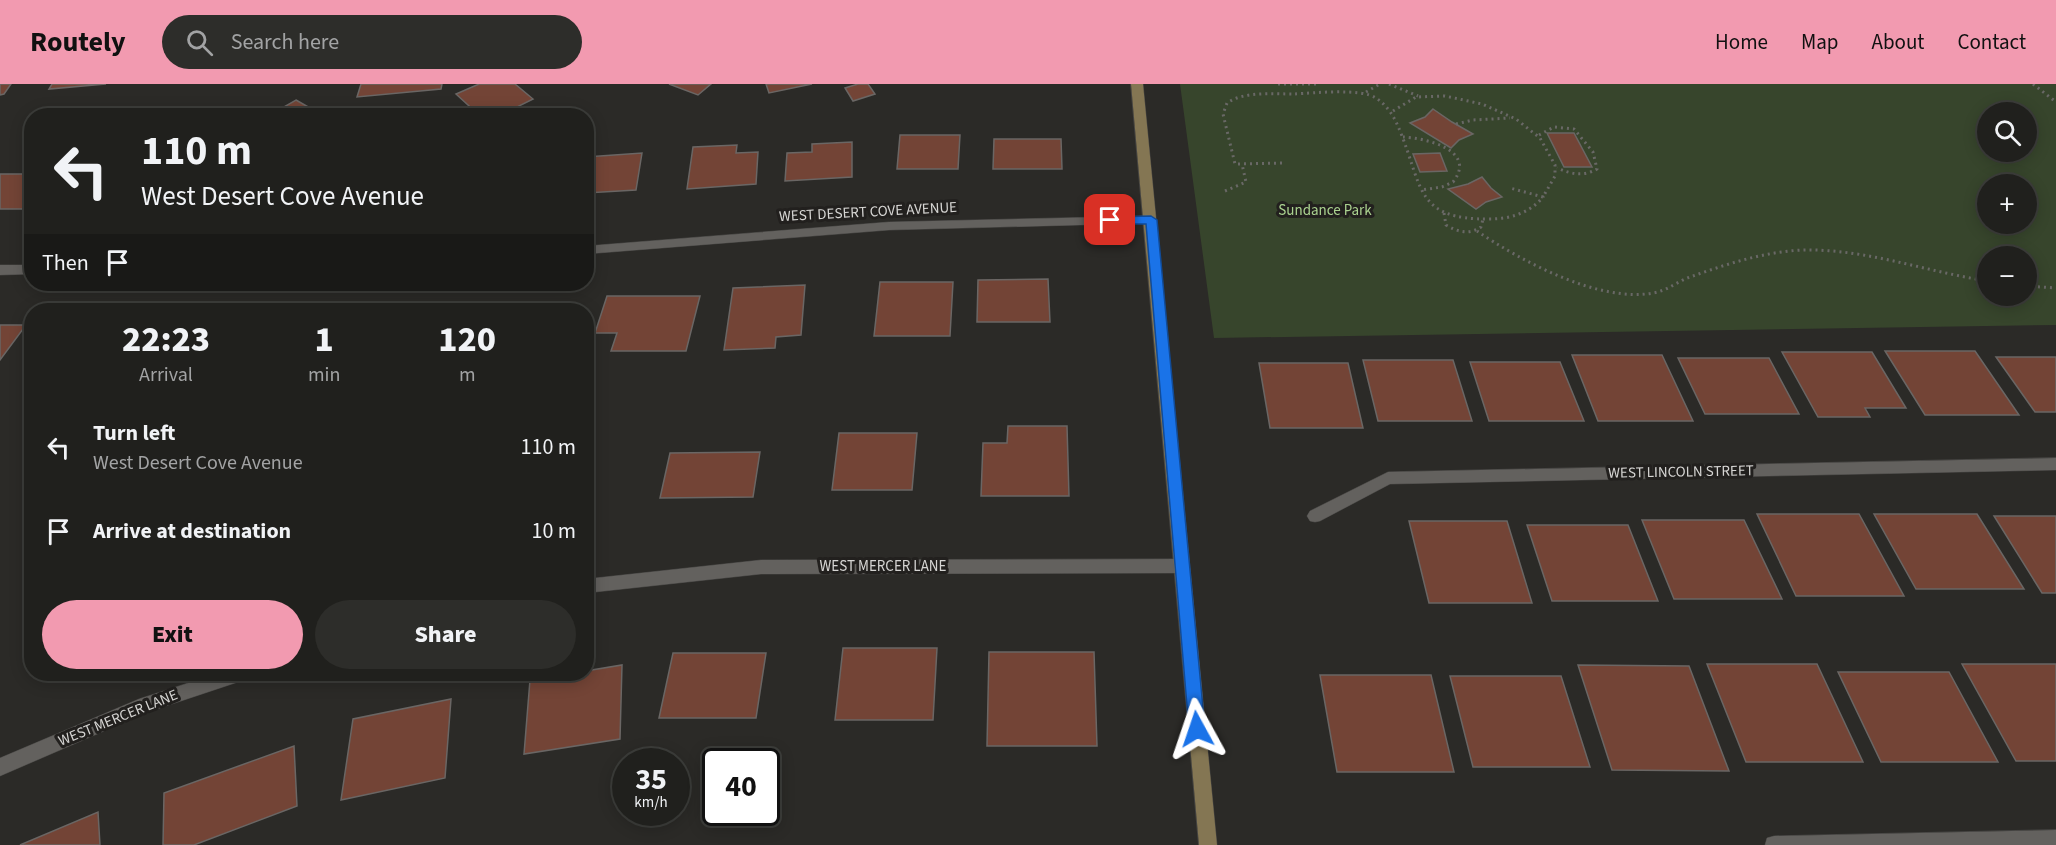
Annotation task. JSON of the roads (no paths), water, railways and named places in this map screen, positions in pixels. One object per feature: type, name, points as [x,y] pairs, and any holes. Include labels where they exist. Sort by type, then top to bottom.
[{"type":"street","points":[[1137,84],[1208,845]]},
{"type":"street","name":"WEST DESERT COVE AVENUE","points":[[594,249],[889,226],[1151,220]]},
{"type":"street","points":[[0,270],[24,269]]},
{"type":"street","name":"WEST LINCOLN STREET","points":[[1315,516],[1388,478],[2056,464]]},
{"type":"street","name":"WEST MERCER LANE","points":[[594,585],[761,567],[1181,566]]},
{"type":"street","name":"WEST MERCER LANE","points":[[0,767],[145,705],[217,681]]},
{"type":"street","points":[[1774,845],[2056,839]]},
{"type":"park label","name":"Sundance Park","points":[[1325,210]]}]
